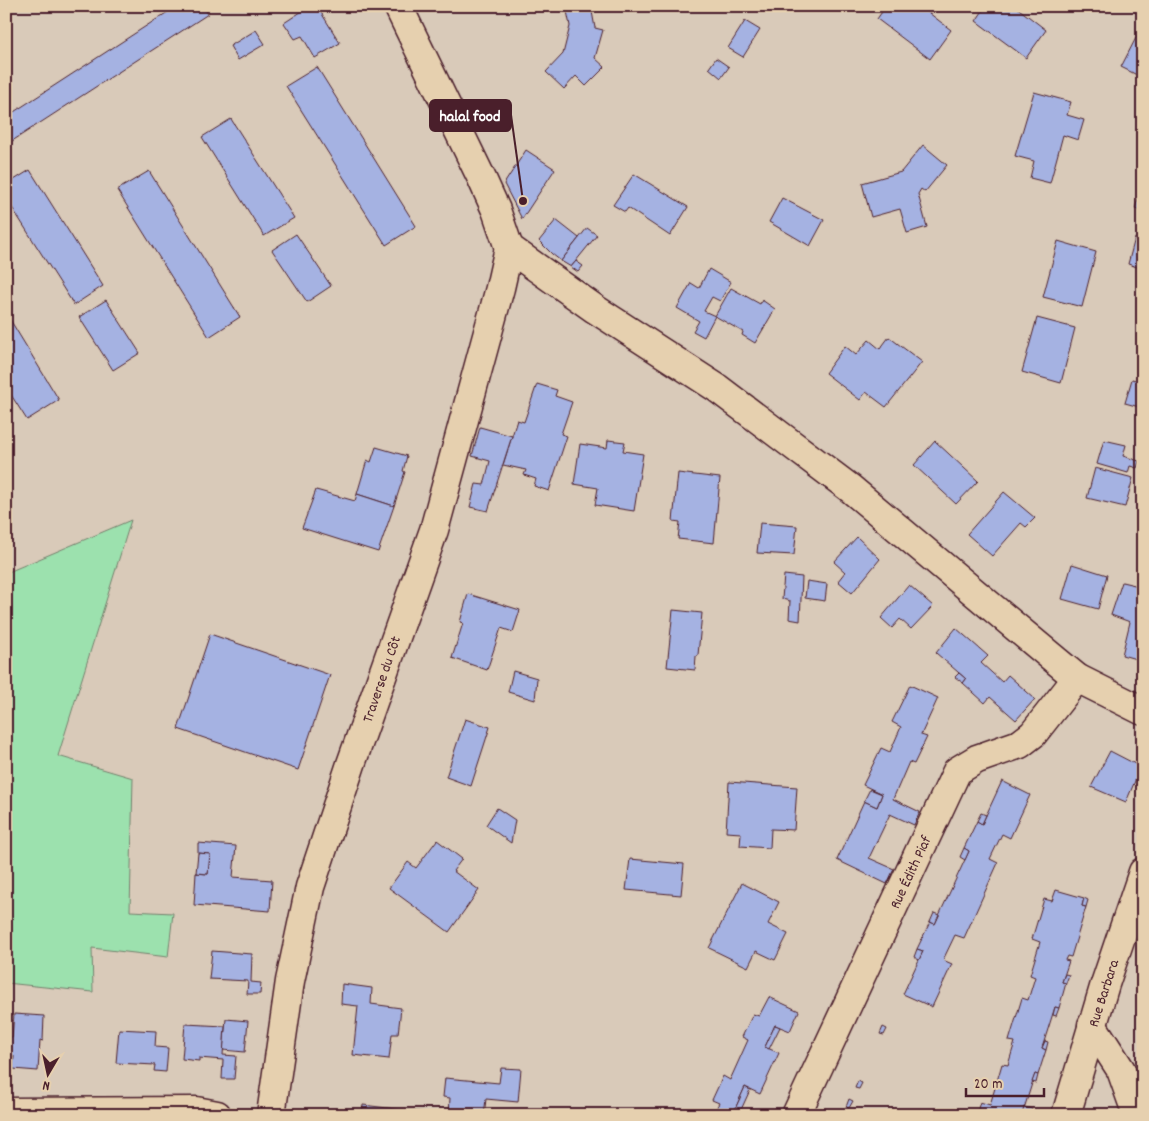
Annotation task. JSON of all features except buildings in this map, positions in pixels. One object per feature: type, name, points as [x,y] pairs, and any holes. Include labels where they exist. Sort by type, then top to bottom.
[{"type":"street","points":[[398,6],[482,179],[496,210],[509,248],[595,310],[717,388],[851,489],[1077,678],[1143,711]]},
{"type":"street","name":"Traverse du Côt","points":[[271,1115],[290,981],[310,887],[434,530],[500,288],[509,248]]},
{"type":"street","name":"Rue Édith Piaf","points":[[796,1115],[957,771],[976,759],[1020,744],[1027,739],[1077,678]]},
{"type":"street","name":"Rue Barbara","points":[[1066,1115],[1092,1025],[1143,872]]},
{"type":"street","points":[[1092,1025],[1121,1070],[1137,1115]]},
{"type":"street","points":[[6,1112],[196,1111],[217,1115]]},
{"type":"green space","points":[[131,520],[58,756],[133,778],[130,911],[173,913],[168,957],[92,948],[93,992],[6,983],[6,573]]},
{"type":"place","name":"halal food","points":[[523,201]]}]
